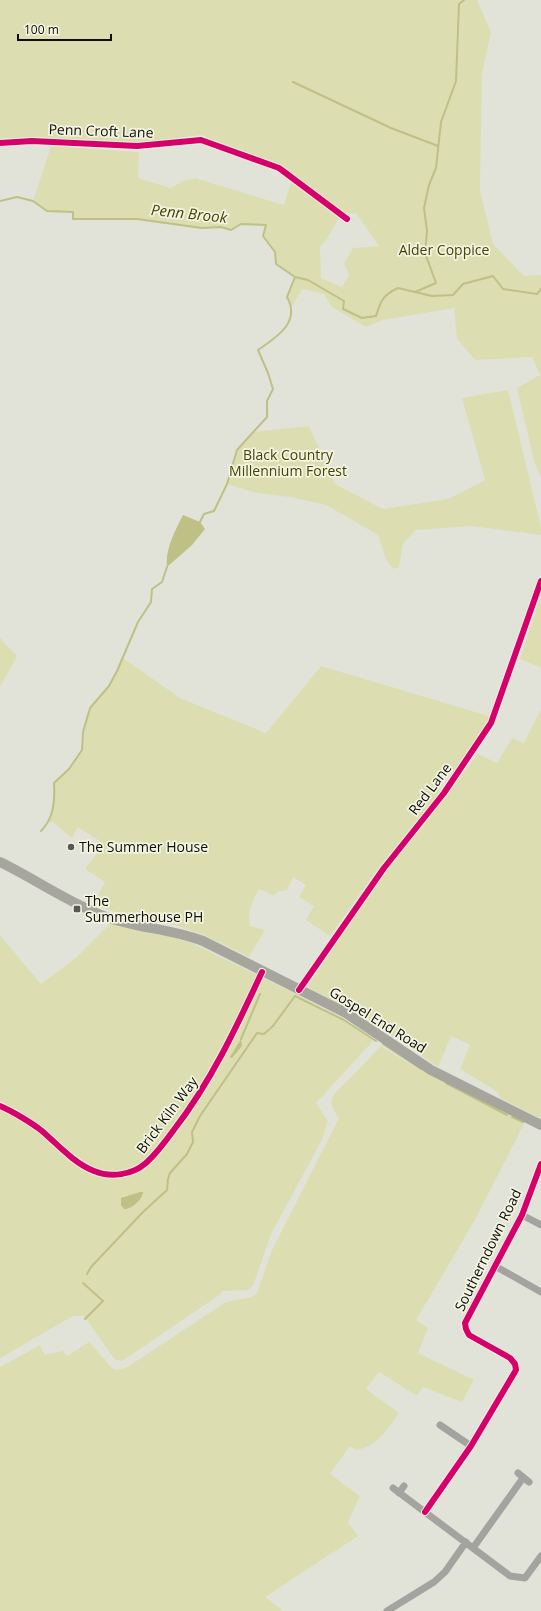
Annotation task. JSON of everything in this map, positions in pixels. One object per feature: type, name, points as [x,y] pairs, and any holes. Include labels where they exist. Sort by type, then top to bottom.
[{"type":"main road","name":"Gospel End Road","points":[[0,862],[74,902],[104,916],[130,925],[183,934],[203,942],[346,1014],[431,1070],[541,1125]]},
{"type":"street","name":"Penn Croft Lane","points":[[0,142],[32,141],[137,146],[201,140],[279,168],[347,220]]},
{"type":"street","name":"Red Lane","points":[[299,990],[384,868],[444,793],[491,723],[541,581]]},
{"type":"street","name":"Brick Kiln Way","points":[[0,1106],[41,1130],[78,1162],[95,1172],[112,1175],[129,1172],[145,1164],[198,1096],[223,1054],[262,972]]},
{"type":"street","name":"Southerndown Road","points":[[425,1512],[471,1446],[516,1370],[515,1364],[510,1358],[469,1335],[466,1329],[466,1322],[522,1215],[541,1164]]},
{"type":"street","points":[[522,1215],[541,1225]]},
{"type":"street","points":[[495,1266],[541,1292]]},
{"type":"street","points":[[440,1425],[471,1446]]},
{"type":"street","points":[[473,1548],[523,1477]]},
{"type":"street","points":[[404,1486],[396,1490],[510,1576],[521,1579],[530,1574],[541,1556]]},
{"type":"street","points":[[387,1611],[434,1582],[442,1575],[466,1542]]},
{"type":"green space","name":"Alder Coppice","points":[[0,0],[477,0],[491,32],[482,73],[480,190],[493,244],[524,276],[541,275],[541,478],[534,461],[517,388],[540,375],[532,357],[475,360],[457,339],[454,308],[383,320],[366,327],[332,307],[324,294],[302,289],[292,307],[287,297],[295,277],[276,264],[275,252],[263,236],[266,225],[241,224],[231,230],[221,227],[202,228],[137,219],[73,219],[73,212],[47,211],[33,201],[51,146],[139,152],[138,178],[171,188],[183,181],[195,178],[284,205],[291,183],[340,216],[326,240],[320,246],[321,278],[342,287],[349,275],[344,264],[353,248],[379,246],[356,213],[346,214],[282,167],[201,135],[139,143],[27,137],[0,139]]},
{"type":"green space","name":"Black Country Millennium Forest","points":[[508,390],[541,527],[541,535],[471,526],[416,530],[403,543],[399,567],[393,569],[386,559],[378,535],[326,505],[290,497],[257,493],[227,484],[237,450],[252,432],[309,426],[335,484],[383,509],[448,499],[485,480],[462,398]]},
{"type":"green space","points":[[541,595],[541,668],[520,659]]},
{"type":"green space","points":[[0,638],[17,656],[0,687]]},
{"type":"green space","points":[[123,658],[180,698],[266,733],[321,666],[489,716],[488,723],[455,771],[444,766],[433,785],[442,791],[380,866],[330,936],[306,920],[314,906],[299,897],[306,885],[293,877],[287,890],[277,892],[274,896],[259,889],[254,898],[249,916],[250,926],[265,930],[249,957],[204,935],[172,924],[131,917],[93,905],[105,882],[85,869],[104,844],[78,827],[72,838],[53,822],[49,823],[55,800],[54,783],[69,769],[82,750],[83,732],[90,708],[109,686]]},
{"type":"green space","points":[[541,709],[541,1119],[500,1098],[498,1092],[460,1069],[470,1045],[451,1036],[438,1067],[367,1018],[307,987],[387,869],[478,754],[497,763],[512,738],[524,743]]},
{"type":"green space","points":[[112,922],[192,943],[296,994],[361,1030],[373,1041],[316,1103],[328,1121],[322,1140],[271,1234],[253,1286],[247,1290],[223,1291],[218,1296],[122,1361],[115,1360],[84,1316],[73,1316],[0,1358],[0,935],[41,984],[76,958]]},
{"type":"green space","points":[[381,1046],[415,1067],[525,1122],[475,1220],[416,1320],[428,1328],[418,1353],[474,1380],[462,1402],[423,1387],[417,1396],[379,1372],[366,1389],[399,1413],[377,1441],[365,1448],[357,1450],[350,1446],[330,1474],[360,1496],[348,1522],[358,1536],[265,1597],[283,1611],[0,1611],[0,1367],[40,1345],[45,1355],[63,1351],[67,1356],[89,1342],[112,1368],[116,1370],[126,1368],[226,1302],[252,1297],[257,1293],[272,1250],[339,1118],[332,1106],[334,1094]]},
{"type":"shaded area","points":[[183,515],[200,522],[205,529],[192,545],[167,567],[169,547]]},
{"type":"shaded area","points":[[241,1039],[242,1046],[232,1058],[230,1057]]},
{"type":"shaded area","points":[[143,1192],[139,1201],[130,1208],[124,1209],[121,1205],[121,1198]]},
{"type":"waterway","points":[[415,292],[436,283],[425,253],[427,231],[424,208],[429,185],[436,168],[441,122],[456,81],[459,4],[464,0]]},
{"type":"waterway","points":[[293,82],[391,128],[438,146]]},
{"type":"waterway","name":"Penn Brook","points":[[0,201],[17,197],[33,201],[47,211],[73,212],[73,219],[137,219],[202,228],[221,227],[231,230],[241,224],[266,225],[263,236],[275,252],[276,264],[295,277],[308,280],[344,301],[343,309],[362,318],[376,316],[383,299],[389,293],[398,288],[432,296],[453,295],[463,284],[493,276],[503,289],[537,294],[541,289]]},
{"type":"waterway","points":[[200,522],[204,514],[214,511],[227,484],[237,450],[267,417],[267,401],[273,389],[258,350],[273,340],[285,328],[289,321],[291,306],[287,297],[295,277]]},
{"type":"waterway","points":[[41,831],[49,821],[53,809],[54,783],[69,769],[82,750],[83,732],[90,708],[109,686],[138,622],[151,602],[152,589],[162,582],[167,567]]},
{"type":"waterway","points":[[241,1039],[260,994]]},
{"type":"waterway","points":[[87,1274],[91,1267],[143,1212],[167,1190],[170,1173],[187,1154],[193,1142],[192,1132],[200,1116],[257,1033],[264,1034],[273,1026],[295,996],[344,1020],[376,1041]]},
{"type":"waterway","points":[[383,1044],[421,1069]]},
{"type":"waterway","points":[[446,1083],[507,1115]]},
{"type":"waterway","points":[[512,1117],[523,1122]]},
{"type":"waterway","points":[[83,1283],[103,1301],[85,1319]]},
{"type":"cycle path","points":[[0,143],[32,141],[137,146],[201,140],[279,168],[347,219]]},
{"type":"cycle path","points":[[299,990],[384,868],[444,793],[491,723],[541,581]]},
{"type":"cycle path","points":[[0,1106],[38,1128],[73,1159],[87,1168],[101,1173],[114,1175],[128,1173],[140,1167],[157,1152],[167,1139],[187,1112],[211,1074],[262,972]]},
{"type":"cycle path","points":[[425,1512],[471,1446],[516,1370],[515,1364],[510,1358],[469,1335],[465,1323],[522,1215],[541,1164]]},
{"type":"place","name":"The Summer House","points":[[71,847]]},
{"type":"place","name":"The Summerhouse PH","points":[[77,909]]}]
